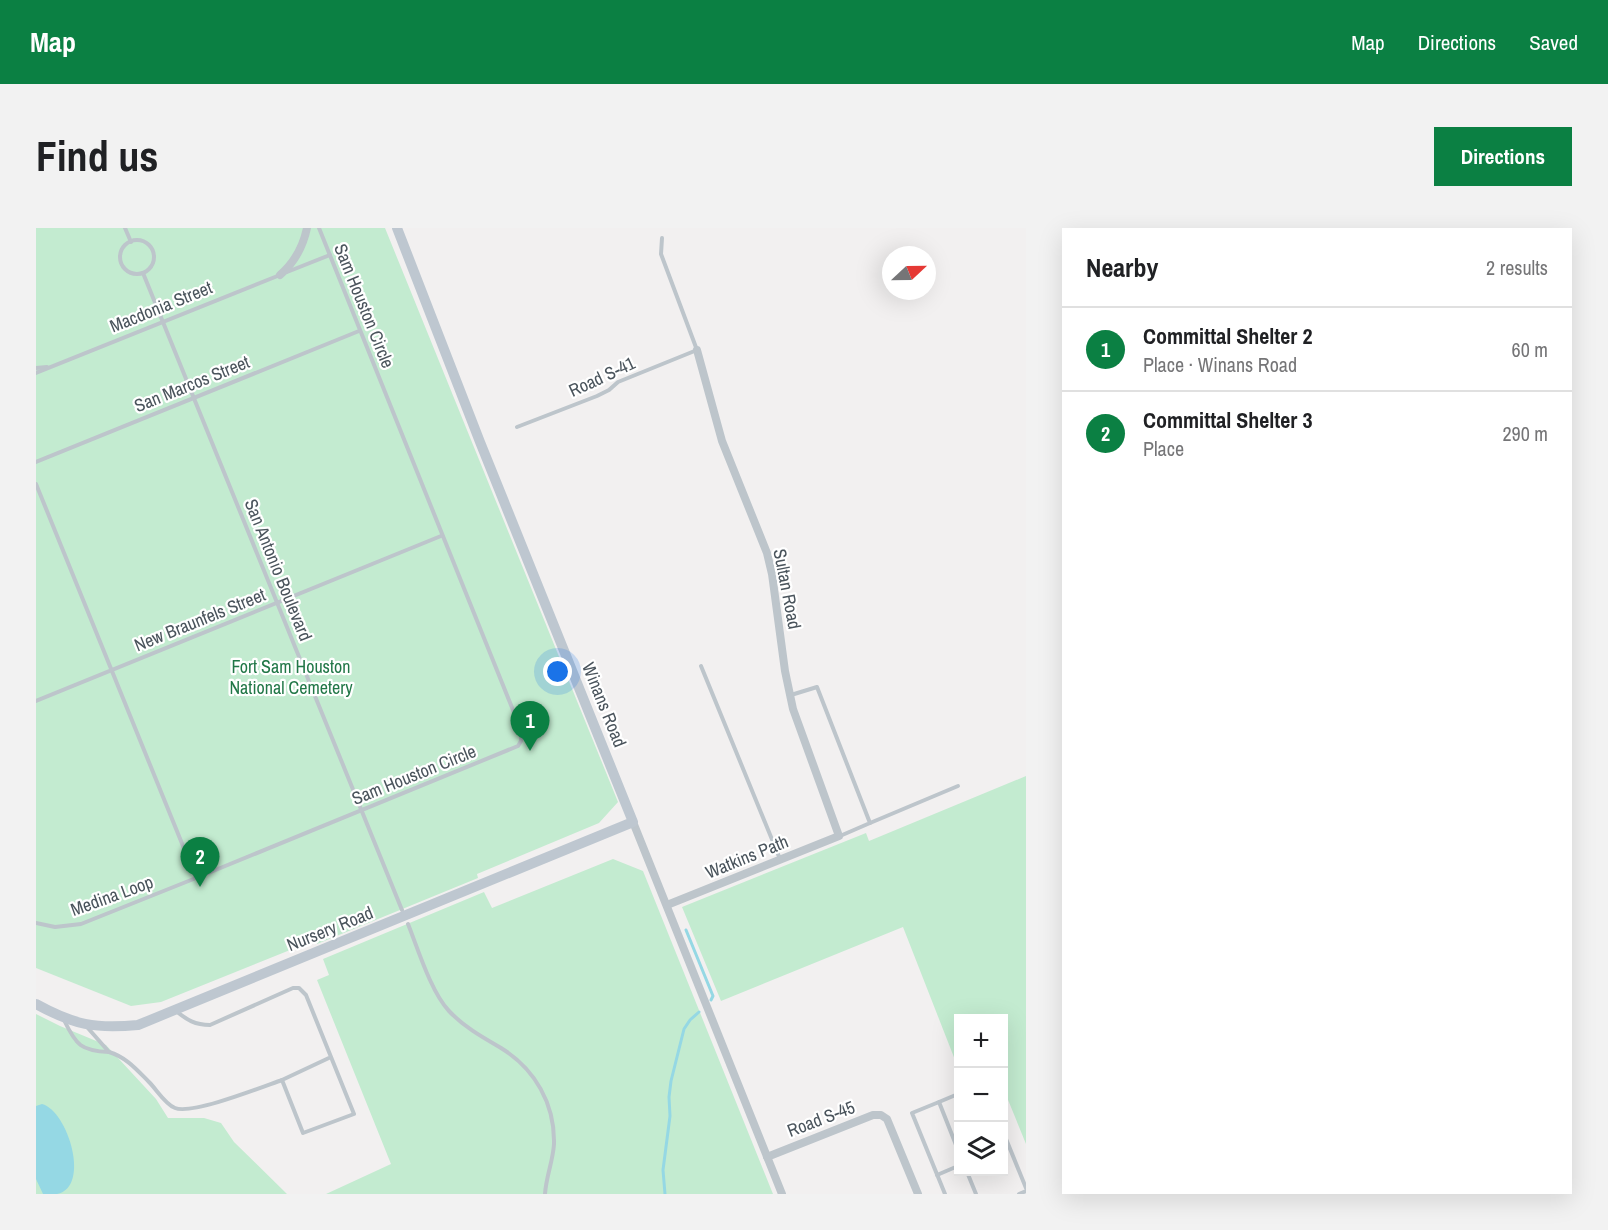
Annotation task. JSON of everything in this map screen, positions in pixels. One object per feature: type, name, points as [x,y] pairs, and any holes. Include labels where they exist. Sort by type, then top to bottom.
[{"type":"street","name":"Macdonia Street","points":[[280,275],[295,259],[307,228]]},
{"type":"street","name":"Winans Road","points":[[397,228],[458,388],[782,1194]]},
{"type":"street","name":"Sultan Road","points":[[698,350],[722,441],[767,553],[790,695],[800,730],[839,836]]},
{"type":"street","name":"Nursery Road","points":[[36,1004],[64,1019],[86,1025],[138,1026],[633,822]]},
{"type":"street","name":"Watkins Path","points":[[666,905],[839,836]]},
{"type":"street","name":"Road S-45","points":[[767,1157],[873,1115],[881,1115],[887,1119],[918,1194]]},
{"type":"lane","points":[[125,228],[131,242]]},
{"type":"lane","name":"Sam Houston Circle","points":[[196,878],[513,749],[521,741],[521,730],[319,228]]},
{"type":"lane","points":[[662,238],[661,254],[698,350]]},
{"type":"lane","points":[[131,242],[144,242],[152,251],[152,264],[143,273],[130,272],[122,263],[122,250],[131,242]]},
{"type":"lane","name":"Macdonia Street","points":[[36,373],[330,255]]},
{"type":"lane","name":"San Antonio Boulevard","points":[[143,273],[402,910]]},
{"type":"lane","name":"San Marcos Street","points":[[36,462],[359,331]]},
{"type":"lane","name":"Road S-41","points":[[517,428],[597,396],[618,382],[698,350]]},
{"type":"lane","name":"Macdonia Street","points":[[36,368],[54,366]]},
{"type":"lane","points":[[36,484],[196,878]]},
{"type":"lane","name":"New Braunfels Street","points":[[36,701],[441,536]]},
{"type":"lane","points":[[701,666],[781,860]]},
{"type":"lane","points":[[790,695],[817,687],[870,823]]},
{"type":"lane","points":[[839,836],[958,786]]},
{"type":"lane","name":"Medina Loop","points":[[36,923],[56,927],[81,924],[196,878]]},
{"type":"lane","points":[[408,924],[439,997],[447,1009],[468,1029],[518,1060],[540,1088],[551,1114],[554,1145],[545,1194]]},
{"type":"lane","points":[[175,1010],[188,1021],[210,1025],[293,988],[299,988],[306,995],[354,1114],[303,1132],[282,1080]]},
{"type":"lane","points":[[64,1019],[71,1035],[85,1049],[118,1054],[133,1066],[168,1104],[176,1109],[185,1110],[209,1105],[282,1080],[331,1057]]},
{"type":"lane","points":[[86,1025],[109,1052]]},
{"type":"lane","points":[[945,1194],[912,1113],[954,1096]]},
{"type":"lane","points":[[939,1102],[954,1140]]},
{"type":"lane","points":[[1008,1144],[1026,1189],[1018,1194]]},
{"type":"lane","points":[[937,1175],[954,1168]]},
{"type":"lane","points":[[969,1176],[976,1194]]},
{"type":"green space","name":"Fort Sam Houston National Cemetery","points":[[36,228],[385,228],[618,802],[599,823],[477,874],[478,878],[317,944],[315,940],[161,1002],[131,1006],[36,968]]},
{"type":"green space","points":[[1026,776],[1026,1144],[1008,1100],[1008,1014],[954,1014],[954,1057],[903,927],[721,1001],[682,907],[866,833],[869,841]]},
{"type":"green space","points":[[613,859],[643,871],[773,1194],[326,1194],[391,1164],[317,980],[329,975],[323,959],[484,892],[492,908]]},
{"type":"green space","points":[[36,1014],[106,1045],[156,1099],[168,1118],[204,1118],[221,1123],[234,1142],[287,1194],[36,1194]]},
{"type":"water","points":[[42,1104],[52,1110],[60,1120],[72,1149],[73,1178],[67,1188],[57,1194],[43,1194],[36,1179],[36,1106]]},
{"type":"waterway","points":[[686,930],[713,996],[711,1000]]},
{"type":"waterway","points":[[665,1194],[663,1170],[670,1116],[671,1081],[684,1029],[699,1012]]},
{"type":"place","name":"Committal Shelter 2","points":[[530,751]]},
{"type":"place","name":"Committal Shelter 3","points":[[200,887]]}]
